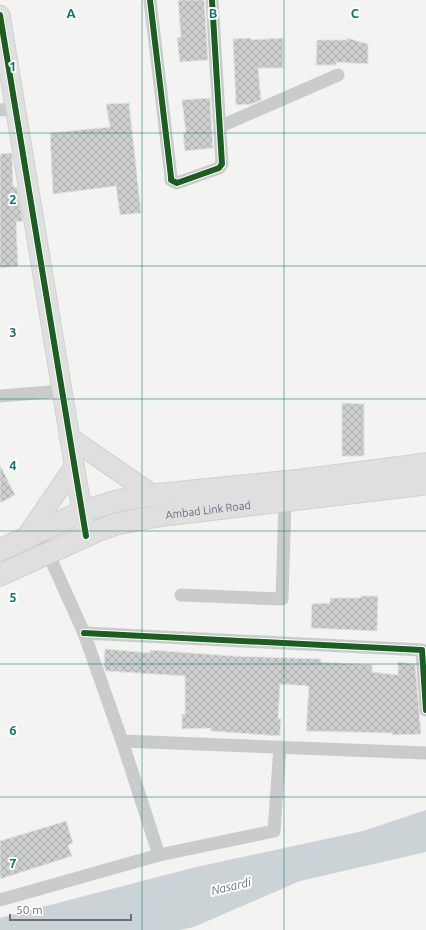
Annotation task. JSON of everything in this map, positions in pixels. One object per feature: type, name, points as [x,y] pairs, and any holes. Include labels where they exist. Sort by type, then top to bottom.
[{"type":"main road","name":"Ambad Link Road","points":[[0,550],[81,512],[120,500],[153,495],[302,480],[426,464]]},
{"type":"main road","name":"Ambad Link Road","points":[[0,575],[116,524],[157,516],[285,502],[426,484]]},
{"type":"street","points":[[150,0],[171,180],[177,183],[221,166],[223,160],[212,0]]},
{"type":"street","points":[[0,15],[8,109],[61,391],[86,536]]},
{"type":"street","points":[[221,126],[338,75]]},
{"type":"street","points":[[0,396],[61,391]]},
{"type":"street","points":[[69,437],[153,495]]},
{"type":"street","points":[[74,467],[32,534],[48,553],[84,633],[122,741],[159,855]]},
{"type":"street","points":[[181,595],[282,599],[285,502]]},
{"type":"street","points":[[84,633],[422,650],[426,710]]},
{"type":"street","points":[[122,741],[426,753]]},
{"type":"street","points":[[0,900],[159,855],[274,832],[280,747]]},
{"type":"water","name":"Nasardi","points":[[426,810],[426,852],[300,881],[194,927],[179,930],[0,930],[0,918],[196,867],[363,831]]},
{"type":"building","points":[[178,0],[204,0],[208,60],[180,62],[177,38],[181,37]]},
{"type":"building","points":[[251,38],[251,40],[283,38],[283,68],[258,68],[261,100],[252,104],[236,105],[233,39]]},
{"type":"building","points":[[347,38],[368,44],[368,64],[336,62],[336,65],[316,65],[317,40],[347,40]]},
{"type":"building","points":[[210,98],[213,148],[185,151],[183,133],[186,133],[182,100]]},
{"type":"building","points":[[129,103],[141,213],[120,215],[116,186],[53,194],[50,133],[110,127],[106,104]]},
{"type":"building","points":[[12,153],[13,187],[17,187],[23,221],[16,222],[18,266],[0,268],[0,154]]},
{"type":"building","points":[[342,403],[364,404],[364,456],[342,456]]},
{"type":"building","points":[[0,465],[15,495],[0,503]]},
{"type":"building","points":[[361,596],[378,596],[377,631],[311,628],[312,604],[330,603],[330,598],[361,598]]},
{"type":"building","points":[[105,649],[150,653],[150,650],[233,656],[321,659],[321,662],[372,665],[372,672],[398,675],[398,662],[415,664],[421,734],[392,735],[392,733],[306,731],[309,686],[280,684],[278,719],[281,719],[280,736],[211,731],[210,728],[182,729],[182,714],[185,714],[185,676],[106,671],[104,666]]},
{"type":"building","points":[[66,821],[73,843],[68,845],[72,856],[0,879],[0,841]]},
{"type":"cycle path","points":[[150,0],[171,180],[177,183],[219,168],[222,164],[212,0]]},
{"type":"cycle path","points":[[0,15],[86,536]]},
{"type":"cycle path","points":[[84,633],[422,650],[426,710]]}]
